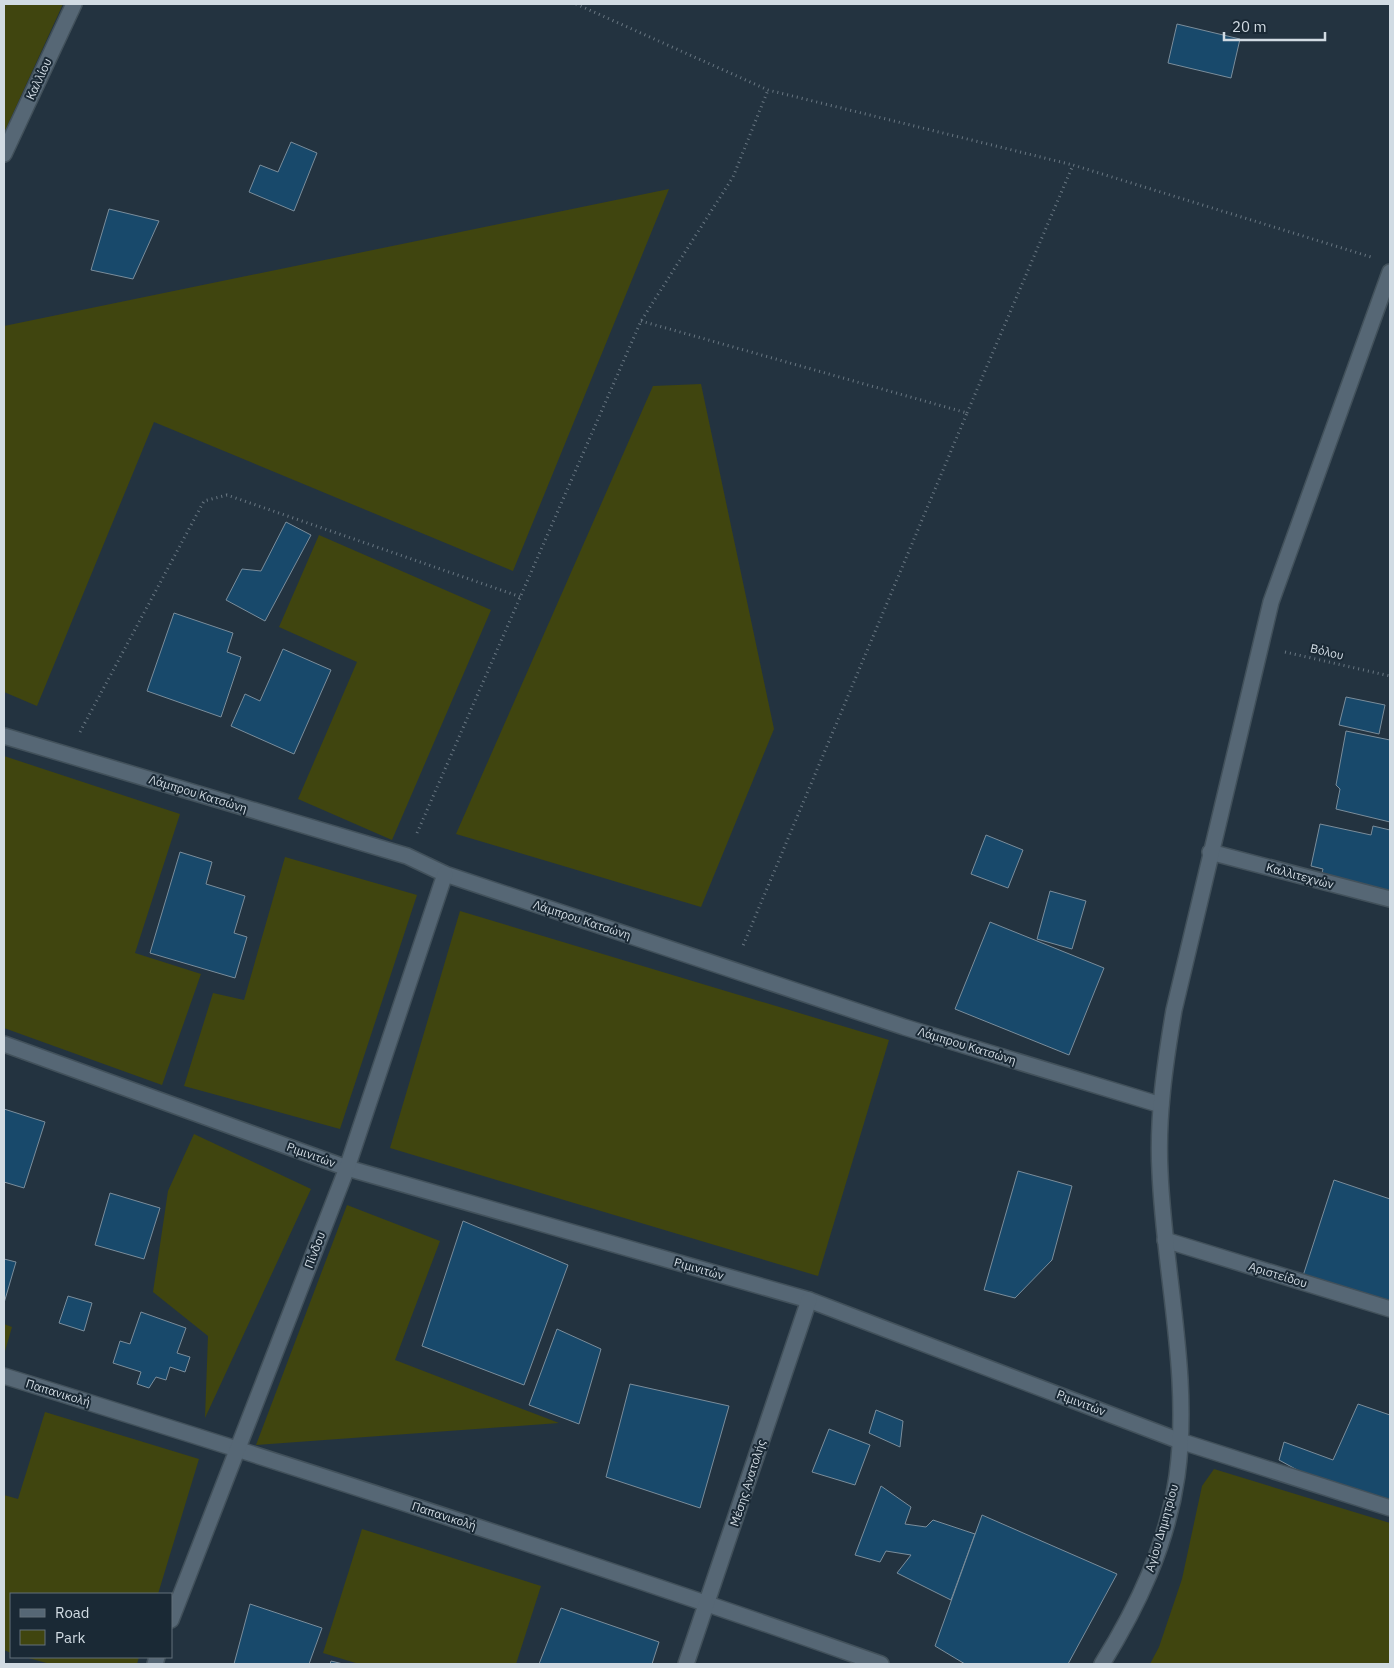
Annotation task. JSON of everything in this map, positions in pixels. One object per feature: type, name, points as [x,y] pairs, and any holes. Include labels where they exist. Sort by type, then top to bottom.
[{"type":"street","name":"Καλλίου","points":[[4,154],[74,4]]},
{"type":"street","name":"Αγίου Δημητρίου","points":[[1102,1664],[1128,1622],[1154,1565],[1171,1504],[1180,1441],[1177,1348],[1165,1240],[1160,1171],[1161,1105],[1174,1010],[1210,852],[1271,602],[1284,560],[1390,272]]},
{"type":"street","name":"Λάμπρου Κατσώνη","points":[[4,736],[407,856],[445,874],[904,1027],[1161,1105]]},
{"type":"street","name":"Καλλιτεχνών","points":[[1210,852],[1390,900]]},
{"type":"street","name":"Πίνδου","points":[[172,1617],[347,1168],[445,874]]},
{"type":"street","name":"Ριμινιτών","points":[[4,1044],[347,1168],[809,1300],[1180,1441],[1390,1508]]},
{"type":"street","name":"Αριστείδου","points":[[1165,1240],[1390,1309]]},
{"type":"street","name":"Μέσης Ανατολής","points":[[686,1664],[809,1300]]},
{"type":"street","name":"Παπανικολή","points":[[4,1376],[237,1448],[708,1603],[881,1664]]},
{"type":"path","points":[[576,4],[768,90],[1073,164],[1372,258]]},
{"type":"path","points":[[407,856],[641,321],[733,177],[768,90]]},
{"type":"path","points":[[733,970],[1073,164]]},
{"type":"path","points":[[641,321],[967,413]]},
{"type":"path","points":[[68,755],[204,500],[227,495],[521,597]]},
{"type":"path","name":"Βόλου","points":[[1260,646],[1390,676]]},
{"type":"green space","points":[[4,4],[63,4],[4,133]]},
{"type":"green space","points":[[669,189],[513,571],[154,422],[37,706],[4,692],[4,326]]},
{"type":"green space","points":[[701,384],[774,729],[701,907],[456,834],[653,386]]},
{"type":"green space","points":[[319,535],[491,610],[392,840],[298,799],[357,662],[279,627]]},
{"type":"green space","points":[[4,756],[180,814],[135,953],[201,974],[162,1085],[4,1028]]},
{"type":"green space","points":[[285,857],[417,895],[340,1129],[184,1086],[213,993],[244,1000]]},
{"type":"green space","points":[[460,911],[889,1040],[818,1276],[390,1148]]},
{"type":"green space","points":[[194,1134],[311,1189],[205,1418],[208,1336],[153,1292],[168,1191]]},
{"type":"green space","points":[[347,1205],[440,1241],[395,1360],[559,1423],[256,1445]]},
{"type":"green space","points":[[4,1324],[12,1327],[5,1351],[4,1350]]},
{"type":"green space","points":[[45,1412],[199,1459],[158,1593],[10,1593],[10,1653],[4,1650],[4,1495],[18,1499]]},
{"type":"green space","points":[[1214,1469],[1390,1523],[1390,1664],[1150,1664],[1159,1647],[1182,1579],[1202,1486]]},
{"type":"green space","points":[[362,1529],[541,1586],[516,1664],[359,1664],[323,1653]]},
{"type":"green space","points":[[29,1658],[139,1658],[137,1664],[50,1664]]},
{"type":"building","points":[[1177,24],[1240,39],[1231,78],[1168,63]]},
{"type":"building","points":[[291,142],[317,153],[294,211],[249,192],[260,165],[278,172]]},
{"type":"building","points":[[109,209],[159,221],[133,279],[91,270]]},
{"type":"building","points":[[286,522],[311,535],[265,621],[226,600],[242,569],[261,571]]},
{"type":"building","points":[[174,613],[233,633],[227,652],[241,657],[221,717],[147,691]]},
{"type":"building","points":[[283,649],[331,670],[294,754],[231,726],[245,694],[260,701]]},
{"type":"building","points":[[1346,697],[1385,705],[1379,734],[1339,725]]},
{"type":"building","points":[[1346,731],[1390,740],[1390,822],[1336,809],[1340,789],[1336,785]]},
{"type":"building","points":[[1320,824],[1371,835],[1373,826],[1390,830],[1390,892],[1321,877],[1323,869],[1311,866]]},
{"type":"building","points":[[986,835],[1023,850],[1008,888],[971,874]]},
{"type":"building","points":[[180,852],[212,862],[206,884],[245,896],[234,933],[247,937],[235,978],[150,953]]},
{"type":"building","points":[[1050,891],[1086,901],[1072,949],[1037,939]]},
{"type":"building","points":[[990,922],[1104,968],[1069,1055],[955,1009]]},
{"type":"building","points":[[4,1109],[45,1122],[24,1188],[4,1182]]},
{"type":"building","points":[[1018,1171],[1072,1186],[1052,1260],[1015,1298],[984,1290]]},
{"type":"building","points":[[1334,1180],[1390,1199],[1390,1308],[1302,1279]]},
{"type":"building","points":[[110,1193],[160,1208],[144,1259],[95,1245]]},
{"type":"building","points":[[463,1221],[568,1265],[524,1385],[422,1346]]},
{"type":"building","points":[[4,1259],[16,1262],[4,1303]]},
{"type":"building","points":[[68,1296],[92,1303],[84,1331],[59,1323]]},
{"type":"building","points":[[141,1312],[186,1328],[177,1353],[190,1357],[185,1372],[170,1367],[166,1380],[156,1377],[149,1388],[137,1384],[141,1372],[113,1363],[120,1341],[130,1344]]},
{"type":"building","points":[[557,1329],[601,1349],[579,1424],[529,1405]]},
{"type":"building","points":[[630,1384],[729,1406],[700,1508],[606,1477]]},
{"type":"building","points":[[1358,1404],[1390,1415],[1390,1508],[1334,1490],[1279,1460],[1284,1442],[1333,1460]]},
{"type":"building","points":[[876,1410],[903,1421],[900,1447],[869,1433]]},
{"type":"building","points":[[829,1429],[870,1445],[855,1485],[812,1472]]},
{"type":"building","points":[[881,1486],[911,1507],[905,1524],[926,1527],[933,1520],[975,1534],[951,1600],[897,1573],[911,1555],[886,1551],[880,1562],[855,1555]]},
{"type":"building","points":[[982,1515],[1117,1574],[1068,1664],[965,1664],[935,1646]]},
{"type":"building","points":[[250,1604],[322,1628],[309,1664],[234,1664]]},
{"type":"building","points":[[561,1608],[659,1642],[652,1664],[539,1664]]},
{"type":"building","points":[[331,1661],[343,1664],[330,1664]]}]
